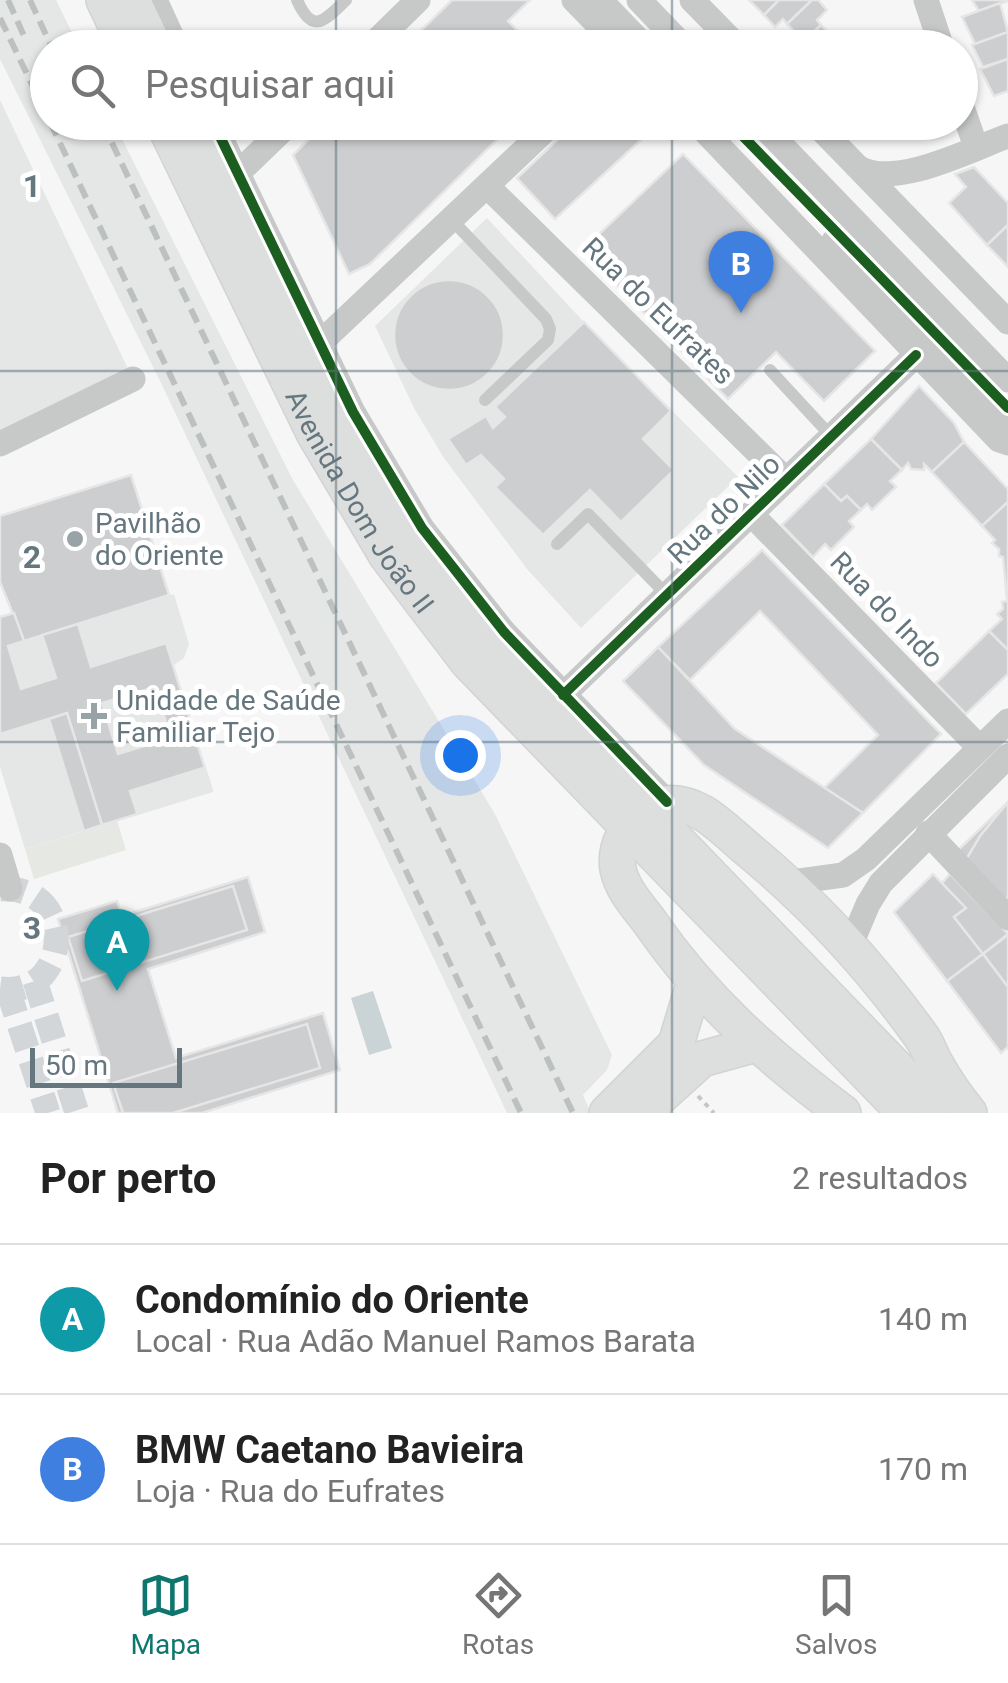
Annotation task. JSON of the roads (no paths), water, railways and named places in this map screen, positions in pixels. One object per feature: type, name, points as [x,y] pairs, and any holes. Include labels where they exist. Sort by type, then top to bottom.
[{"type":"main road","points":[[104,0],[118,30]]},
{"type":"main road","points":[[132,0],[147,30]]},
{"type":"main road","name":"Avenida Dom João II","points":[[172,140],[314,433],[386,556],[468,662],[648,813],[689,806],[707,815],[786,883],[849,949],[924,1039],[949,1088],[969,1113]]},
{"type":"main road","name":"Avenida Dom João II","points":[[201,140],[337,421],[408,542],[488,645],[920,1109],[935,1080],[933,1060]]},
{"type":"main road","points":[[648,813],[619,846],[618,868],[625,888],[722,1014],[843,1113]]},
{"type":"main road","points":[[632,1105],[676,1044],[694,981]]},
{"type":"main road","points":[[632,1105],[702,1060],[756,1044]]},
{"type":"street","points":[[154,0],[168,30]]},
{"type":"street","points":[[387,30],[418,0]]},
{"type":"street","points":[[574,0],[603,30]]},
{"type":"street","points":[[600,0],[629,30]]},
{"type":"street","points":[[639,0],[668,30]]},
{"type":"street","points":[[692,0],[721,30]]},
{"type":"street","points":[[926,0],[936,30]]},
{"type":"street","points":[[860,169],[884,176],[1008,136]]},
{"type":"street","points":[[222,140],[352,412],[422,528],[504,632],[563,695],[648,813]]},
{"type":"street","points":[[238,174],[273,140]]},
{"type":"street","points":[[319,344],[535,140]]},
{"type":"street","points":[[714,140],[999,440],[1008,443]]},
{"type":"street","points":[[736,140],[1008,421]]},
{"type":"street","points":[[776,140],[1008,380]]},
{"type":"street","points":[[832,140],[1008,322]]},
{"type":"street","points":[[974,140],[976,147]]},
{"type":"street","points":[[903,214],[897,192],[915,169]]},
{"type":"street","name":"Rua do Eufrates","points":[[487,186],[786,480]]},
{"type":"street","name":"Rua do Nilo","points":[[563,695],[916,354]]},
{"type":"street","points":[[0,444],[133,379]]},
{"type":"street","name":"Rua do Indo","points":[[751,514],[980,748]]},
{"type":"street","points":[[786,883],[842,875],[854,867],[1008,721]]},
{"type":"street","points":[[849,949],[881,884],[1008,756]]},
{"type":"street","points":[[928,833],[1008,918]]},
{"type":"street","points":[[0,855],[10,889]]},
{"type":"lane","points":[[298,0],[304,17],[315,23],[324,22],[346,0]]},
{"type":"lane","points":[[451,219],[546,319],[550,330],[548,340],[486,400]]},
{"type":"lane","points":[[770,370],[831,436]]},
{"type":"lane","points":[[557,544],[588,514],[667,595]]},
{"type":"tunnel","points":[[0,889],[25,892],[43,904],[53,921],[56,940],[52,960],[41,976],[24,987],[0,989]]},
{"type":"tunnel","points":[[35,981],[77,1113]]},
{"type":"tunnel","points":[[8,990],[48,1113]]},
{"type":"railway","points":[[8,0],[24,36]]},
{"type":"railway","points":[[30,0],[44,30]]},
{"type":"railway","points":[[0,18],[30,80]]},
{"type":"railway","points":[[59,140],[521,1113]]},
{"type":"railway","points":[[111,140],[573,1113]]},
{"type":"place","name":"BMW Caetano Bavieira","points":[[741,313]]},
{"type":"place","name":"Pavilhão do Oriente","points":[[75,539]]},
{"type":"place","name":"Unidade de Saúde Familiar Tejo","points":[[94,716]]},
{"type":"place","name":"Condomínio do Oriente","points":[[117,991]]}]
